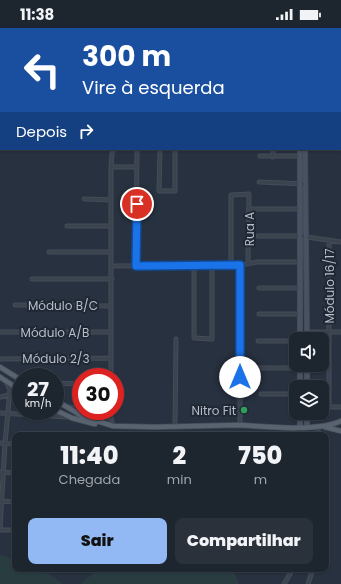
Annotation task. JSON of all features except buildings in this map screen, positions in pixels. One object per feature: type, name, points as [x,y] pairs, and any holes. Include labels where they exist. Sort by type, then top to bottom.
[{"type":"main road","points":[[0,367],[12,374]]},
{"type":"main road","points":[[0,377],[12,385]]},
{"type":"main road","points":[[64,406],[84,417],[113,426],[246,428],[254,426]]},
{"type":"main road","points":[[64,414],[89,423],[104,424]]},
{"type":"main road","points":[[321,427],[341,421]]},
{"type":"main road","points":[[240,425],[246,428]]},
{"type":"main road","points":[[235,428],[240,425]]},
{"type":"main road","points":[[226,427],[240,425],[321,427],[341,431]]},
{"type":"main road","points":[[155,427],[193,427]]},
{"type":"street","points":[[111,368],[111,167],[114,150]]},
{"type":"street","points":[[136,266],[137,150]]},
{"type":"street","points":[[160,150],[159,191],[175,191],[175,150]]},
{"type":"street","points":[[273,150],[273,156]]},
{"type":"street","points":[[300,150],[300,332]]},
{"type":"street","points":[[305,150],[306,332]]},
{"type":"street","points":[[260,156],[300,156]]},
{"type":"street","points":[[111,167],[137,167]]},
{"type":"street","points":[[259,182],[306,184]]},
{"type":"street","name":"Rua A","points":[[231,265],[231,194],[249,194],[248,264]]},
{"type":"street","points":[[84,198],[111,200]]},
{"type":"street","points":[[249,209],[300,209]]},
{"type":"street","points":[[67,226],[111,226]]},
{"type":"street","points":[[258,236],[300,236],[341,242]]},
{"type":"street","name":"Módulo 16/17","points":[[329,240],[329,332]]},
{"type":"street","points":[[49,252],[111,252]]},
{"type":"street","points":[[112,266],[212,266],[240,265],[257,262],[300,262]]},
{"type":"street","points":[[240,265],[240,425]]},
{"type":"street","points":[[194,266],[194,338],[212,338],[212,266]]},
{"type":"street","points":[[32,279],[112,279]]},
{"type":"street","points":[[259,288],[300,288]]},
{"type":"street","points":[[300,297],[306,297]]},
{"type":"street","name":"Módulo B/C","points":[[15,305],[111,306]]},
{"type":"street","points":[[259,314],[300,314]]},
{"type":"street","name":"Módulo A/B","points":[[0,332],[111,332]]},
{"type":"street","points":[[329,332],[341,332]]},
{"type":"street","points":[[175,426],[176,339]]},
{"type":"street","points":[[258,341],[289,341]]},
{"type":"street","name":"Módulo 2/3","points":[[0,359],[111,358]]},
{"type":"street","points":[[258,368],[289,367]]},
{"type":"street","points":[[300,372],[300,378],[307,378],[307,372]]},
{"type":"street","points":[[6,381],[10,390],[2,472],[0,530],[12,530]]},
{"type":"street","points":[[261,394],[289,394]]},
{"type":"street","points":[[0,397],[9,395]]},
{"type":"street","points":[[329,407],[341,407]]},
{"type":"street","points":[[0,413],[12,413]]},
{"type":"street","points":[[64,416],[71,417]]},
{"type":"street","points":[[112,420],[113,426]]},
{"type":"street","points":[[300,420],[300,427]]},
{"type":"street","points":[[307,420],[307,427]]},
{"type":"street","points":[[319,432],[321,427]]},
{"type":"street","points":[[0,443],[12,444]]},
{"type":"street","points":[[2,472],[12,473]]},
{"type":"street","points":[[1,501],[12,502]]},
{"type":"street","points":[[284,584],[291,572]]},
{"type":"street","points":[[308,584],[312,572]]},
{"type":"green space","points":[[0,554],[12,559],[12,572],[44,572],[51,575],[63,584],[0,584]]},
{"type":"green space","points":[[95,572],[234,572],[239,584],[80,584]]},
{"type":"place","name":"Nitro Fit","points":[[244,410]]},
{"type":"route","points":[[137,204],[136,266],[240,265],[240,377]]}]
